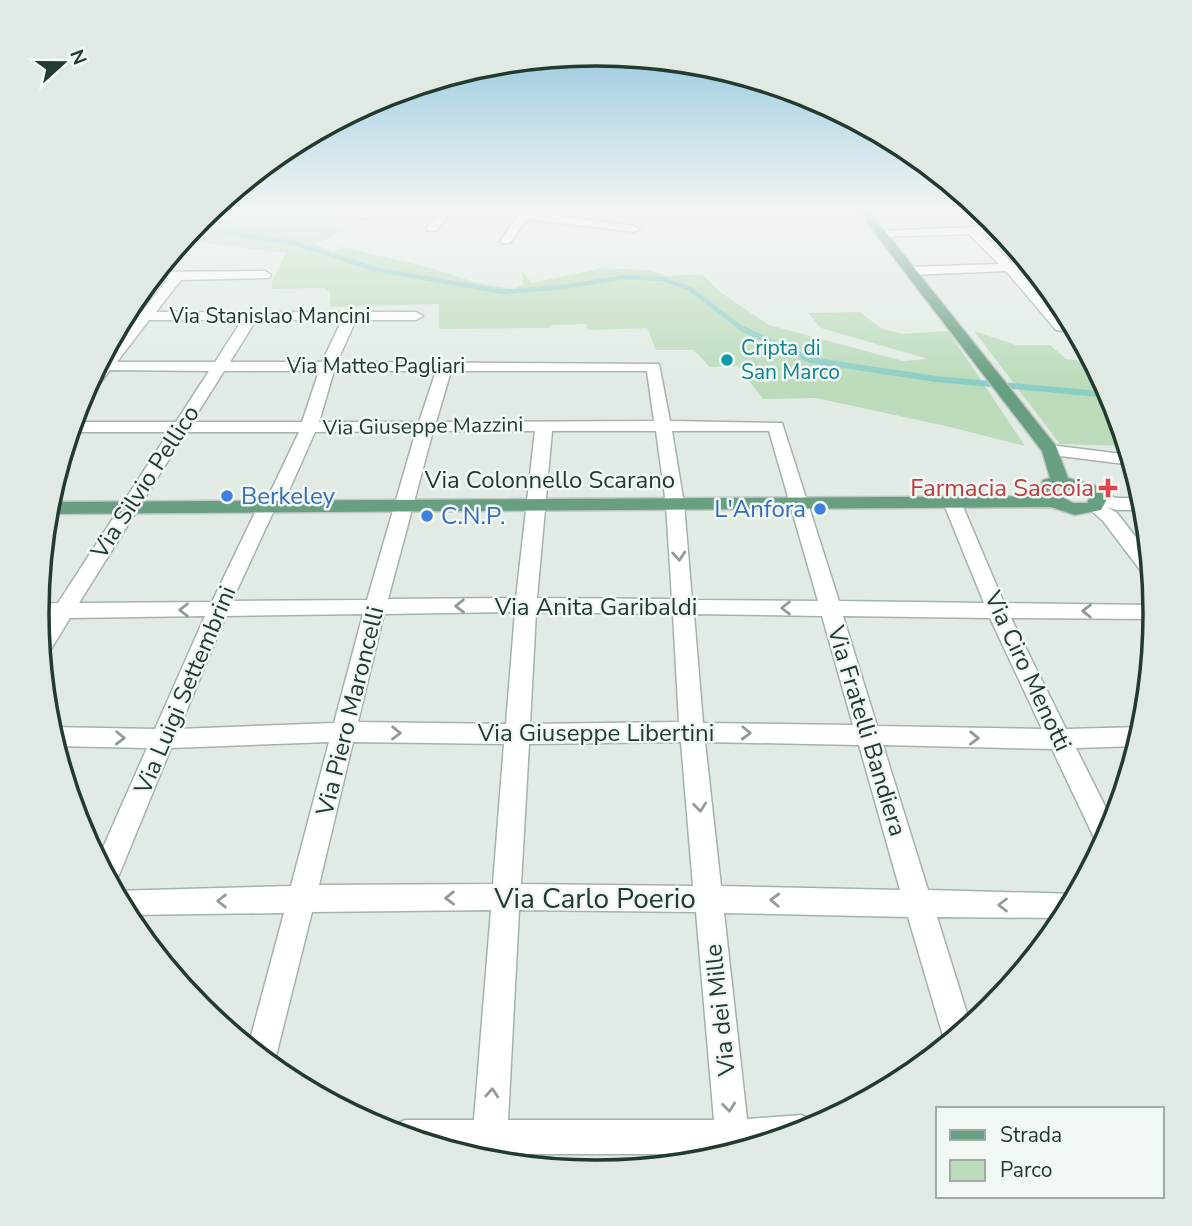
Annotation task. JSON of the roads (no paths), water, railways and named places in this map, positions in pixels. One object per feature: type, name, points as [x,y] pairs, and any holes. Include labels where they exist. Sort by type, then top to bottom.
[{"type":"main road","points":[[908,268],[959,330],[1050,450],[1060,481]]},
{"type":"main road","points":[[1053,501],[1046,492],[1049,484],[1060,481],[1076,483],[1091,490],[1097,503]]},
{"type":"main road","name":"Via Colonnello Scarano","points":[[60,508],[272,501],[401,506],[1053,501],[1068,509],[1084,510],[1097,503]]},
{"type":"street","points":[[910,271],[979,268]]},
{"type":"street","points":[[1010,268],[1051,309]]},
{"type":"street","points":[[165,276],[265,275]]},
{"type":"street","points":[[116,351],[147,316],[177,276]]},
{"type":"street","name":"Via Stanislao Mancini","points":[[137,316],[415,316]]},
{"type":"street","name":"Via Luigi Settembrini","points":[[110,864],[218,610],[309,427],[328,365],[351,316]]},
{"type":"street","name":"Via Silvio Pellico","points":[[50,633],[251,317]]},
{"type":"street","name":"Via Matteo Pagliari","points":[[108,366],[654,367]]},
{"type":"street","name":"Via Piero Maroncelli","points":[[264,1047],[401,506],[445,366]]},
{"type":"street","name":"Via dei Mille","points":[[654,367],[675,504],[692,732],[733,1142]]},
{"type":"street","points":[[544,425],[526,605],[489,1148],[720,1145]]},
{"type":"street","name":"Via Giuseppe Mazzini","points":[[82,428],[776,426]]},
{"type":"street","name":"Via Fratelli Bandiera","points":[[776,426],[955,1026]]},
{"type":"street","points":[[1050,450],[1120,459]]},
{"type":"street","name":"Via Ciro Menotti","points":[[952,502],[997,610],[1100,824]]},
{"type":"street","points":[[1097,503],[1132,504]]},
{"type":"street","points":[[1097,503],[1140,555]]},
{"type":"street","name":"Via Anita Garibaldi","points":[[49,611],[526,605],[1143,612]]},
{"type":"street","name":"Via Giuseppe Libertini","points":[[64,736],[163,739],[344,732],[692,732],[1060,739],[1128,736]]},
{"type":"street","name":"Via Carlo Poerio","points":[[132,902],[508,897],[1059,905]]},
{"type":"waterway","points":[[373,268],[503,292],[564,287],[625,277],[663,279],[690,289],[745,331]]},
{"type":"waterway","points":[[743,329],[810,360],[936,379],[1097,394]]},
{"type":"place","name":"Cripta di San Marco","points":[[727,360]]},
{"type":"place","name":"Farmacia Saccoia","points":[[1108,488]]},
{"type":"place","name":"Berkeley","points":[[227,496]]},
{"type":"place","name":"L'Anfora","points":[[820,509]]},
{"type":"place","name":"C.N.P.","points":[[427,516]]}]
